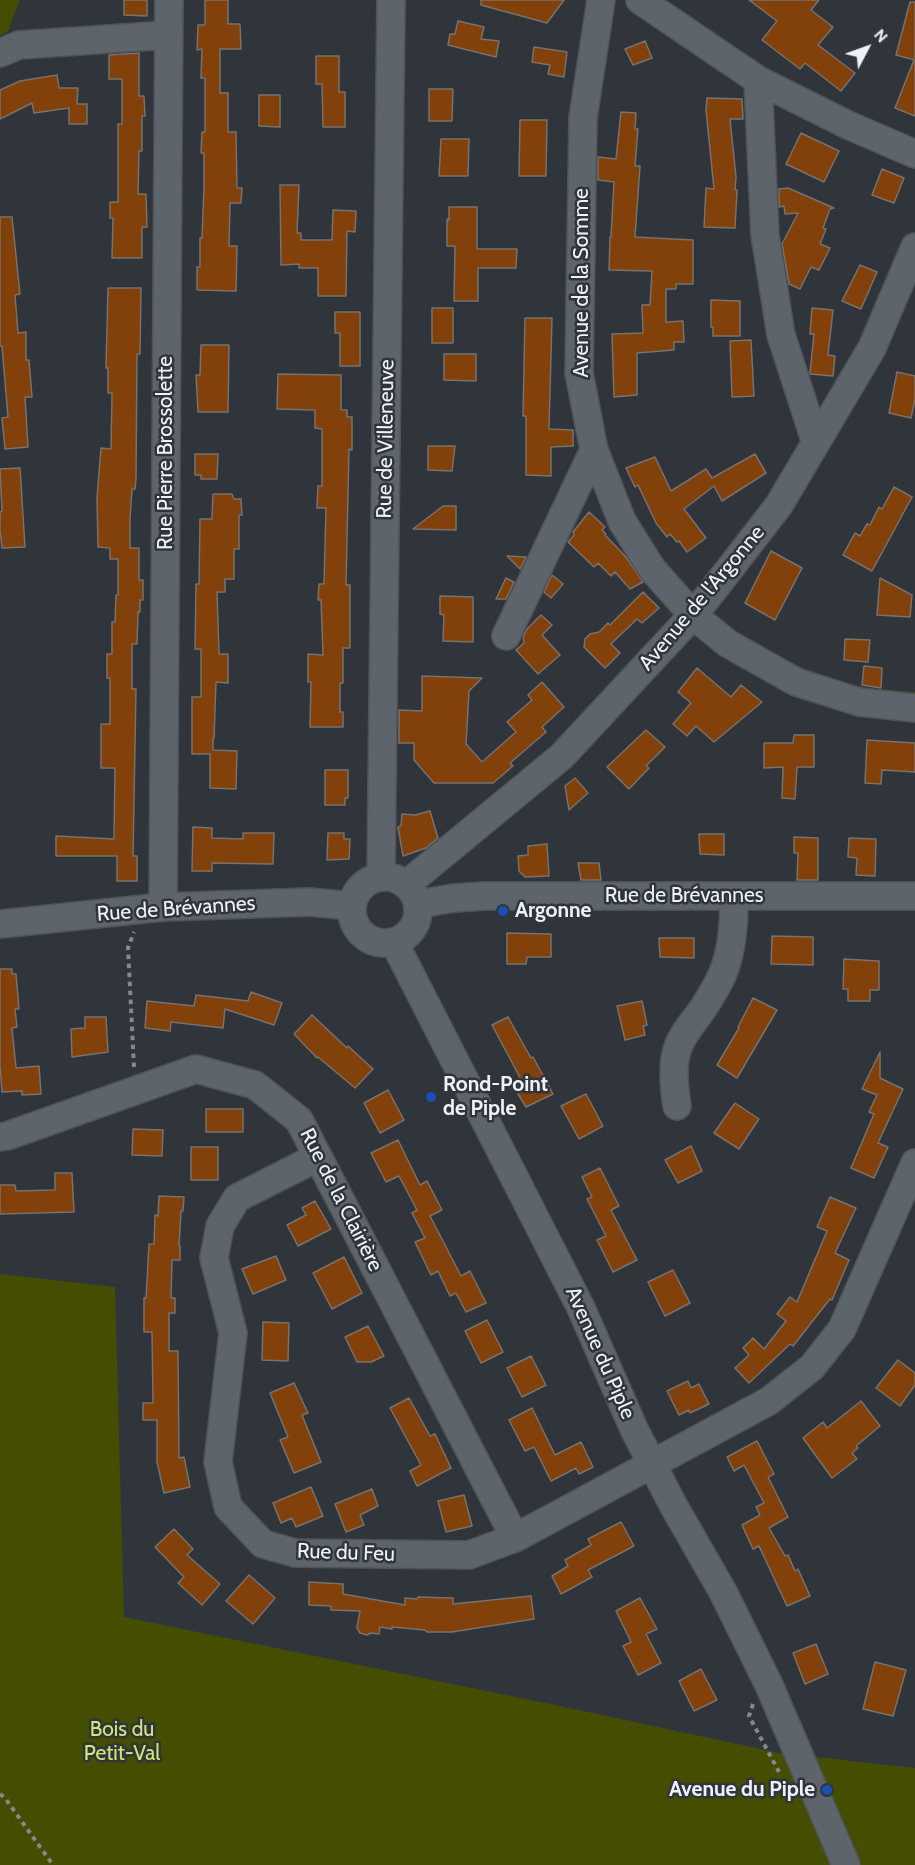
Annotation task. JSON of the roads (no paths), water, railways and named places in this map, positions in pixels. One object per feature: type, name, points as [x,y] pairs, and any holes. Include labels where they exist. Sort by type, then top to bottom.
[{"type":"street","name":"Rue Pierre Brossolette","points":[[153,908],[169,0]]},
{"type":"street","name":"Rue de Villeneuve","points":[[381,877],[391,0]]},
{"type":"street","name":"Avenue de la Somme","points":[[601,0],[584,118],[579,374],[594,450],[622,521],[652,569],[693,615],[727,643],[796,682],[859,702],[915,708]]},
{"type":"street","points":[[640,0],[759,80],[848,125],[915,154]]},
{"type":"street","points":[[0,53],[19,45],[168,35]]},
{"type":"street","points":[[759,80],[765,235],[781,335],[816,443]]},
{"type":"street","name":"Avenue de l'Argonne","points":[[412,894],[562,756],[693,615],[779,505],[872,348],[915,248]]},
{"type":"street","points":[[506,636],[594,450]]},
{"type":"street","points":[[381,877],[396,879],[412,894],[418,917],[409,934],[394,942],[381,943],[371,940],[356,925],[352,906],[361,888],[368,882],[381,877]]},
{"type":"street","name":"Rue de Brévannes","points":[[412,894],[454,898],[485,896],[915,896]]},
{"type":"street","points":[[677,1106],[674,1088],[677,1050],[688,1027],[704,1008],[716,987],[727,961],[733,926],[734,897]]},
{"type":"street","name":"Rue de Brévannes","points":[[0,924],[153,908],[309,902],[352,906]]},
{"type":"street","name":"Avenue du Piple","points":[[394,942],[581,1308],[634,1429],[723,1592],[769,1685],[846,1865]]},
{"type":"street","name":"Rue de la Clairière","points":[[0,1137],[196,1069],[255,1085],[299,1120],[515,1538]]},
{"type":"street","name":"Rue du Feu","points":[[318,1157],[237,1198],[220,1226],[214,1258],[233,1333],[218,1462],[228,1507],[263,1544],[295,1553],[469,1555],[515,1538],[770,1401],[812,1367],[842,1329],[915,1163]]},
{"type":"place","name":"Argonne","points":[[503,911]]},
{"type":"place","name":"Rond-Point de Piple","points":[[431,1097]]},
{"type":"place","name":"Avenue du Piple","points":[[827,1790]]},
{"type":"park label","name":"Bois du Petit-Val","points":[[122,1742]]}]
